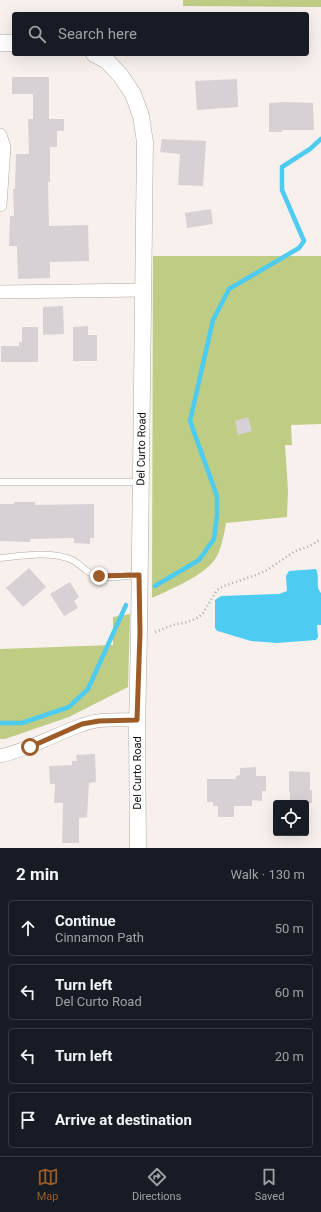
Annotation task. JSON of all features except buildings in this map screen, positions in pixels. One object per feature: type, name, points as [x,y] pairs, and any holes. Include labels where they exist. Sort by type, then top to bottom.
[{"type":"street","points":[[0,43],[12,43]]},
{"type":"street","name":"Del Curto Road","points":[[100,58],[121,76],[129,88],[141,116],[145,142],[139,575],[140,633],[137,720],[138,848]]},
{"type":"street","points":[[0,135],[4,148],[0,205]]},
{"type":"street","points":[[0,292],[143,290]]},
{"type":"street","points":[[0,756],[30,747],[82,724],[99,721],[137,720]]},
{"type":"lane","points":[[0,482],[140,482]]},
{"type":"lane","points":[[0,558],[34,555],[59,556],[77,561],[87,571],[99,576],[139,575]]},
{"type":"path","points":[[152,632],[188,622],[199,617],[217,590],[267,570],[295,551],[316,543],[321,539]]},
{"type":"green space","points":[[183,0],[321,0],[321,7],[183,6]]},
{"type":"green space","points":[[153,256],[321,256],[321,424],[291,425],[292,445],[285,445],[288,490],[287,517],[226,523],[223,540],[217,556],[212,563],[188,581],[152,598]]},
{"type":"green space","points":[[130,614],[128,687],[69,717],[5,739],[0,739],[0,649],[113,645],[113,617]]},
{"type":"water","points":[[316,569],[318,575],[318,588],[321,593],[321,625],[317,625],[318,637],[316,640],[277,643],[251,641],[217,631],[215,628],[215,600],[221,596],[279,594],[287,591],[286,576],[289,571]]},
{"type":"waterway","points":[[155,586],[199,560],[214,539],[217,515],[217,496],[190,421],[213,320],[229,289],[299,248],[304,241],[282,190],[282,167],[310,149],[321,139]]},
{"type":"waterway","points":[[0,723],[22,723],[69,707],[88,689],[126,605]]},
{"type":"route","points":[[30,747],[82,724],[99,721],[137,720],[140,633],[139,575],[119,577],[99,576]]}]
